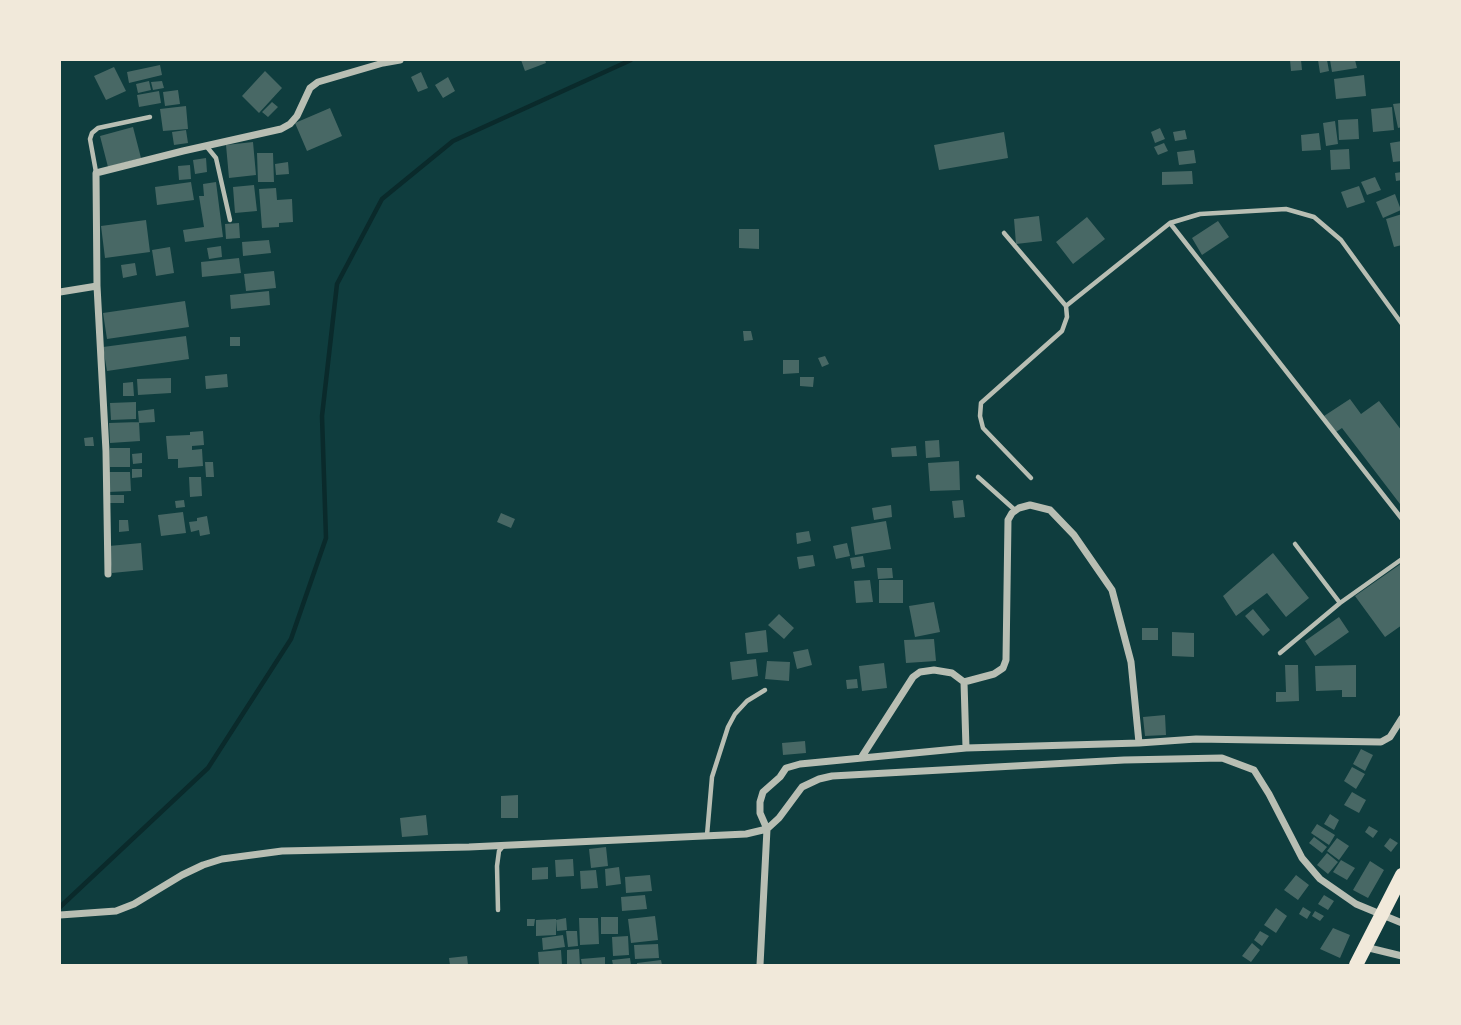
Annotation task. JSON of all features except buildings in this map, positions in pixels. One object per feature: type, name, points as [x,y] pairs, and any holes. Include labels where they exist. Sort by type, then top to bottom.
[{"type":"highway","points":[[1356,965],[1402,874]]},
{"type":"street","points":[[108,574],[106,451],[97,286],[96,173],[281,129],[297,116],[310,88],[318,82],[382,61],[400,60]]},
{"type":"street","points":[[60,292],[97,286]]},
{"type":"street","points":[[964,682],[994,674],[1003,668],[1006,660],[1009,520],[1016,511],[1030,505],[1050,510],[1074,535],[1112,590],[1131,662],[1139,743]]},
{"type":"street","points":[[861,758],[913,677],[920,672],[934,670],[952,673],[964,682]]},
{"type":"street","points":[[964,682],[967,748]]},
{"type":"street","points":[[760,965],[767,829],[760,813],[760,802],[763,792],[786,768],[800,764],[967,748],[1196,739],[1381,742],[1390,737],[1402,718]]},
{"type":"street","points":[[60,915],[116,911],[134,904],[203,865],[222,859],[282,851],[504,845],[746,834],[767,829],[779,818],[802,787],[832,776],[1124,760],[1222,758],[1254,770],[1301,858],[1320,879],[1356,904],[1402,923]]},
{"type":"street","points":[[1364,947],[1402,956]]},
{"type":"lane","points":[[96,173],[90,139],[92,133],[98,128],[150,117]]},
{"type":"lane","points":[[206,146],[216,158],[230,219]]},
{"type":"lane","points":[[1066,306],[1170,223],[1200,214],[1286,209],[1314,217],[1341,240],[1402,324]]},
{"type":"lane","points":[[1170,223],[1402,519]]},
{"type":"lane","points":[[1004,233],[1066,306],[1067,317],[1062,331],[981,403],[983,428],[1031,478]]},
{"type":"lane","points":[[978,477],[1016,511]]},
{"type":"lane","points":[[1295,544],[1340,603]]},
{"type":"lane","points":[[1280,653],[1340,603],[1402,559]]},
{"type":"lane","points":[[707,835],[712,776],[728,727],[747,701],[765,690]]},
{"type":"lane","points":[[498,910],[497,866],[499,851],[504,845]]},
{"type":"waterway","points":[[60,907],[208,768],[291,639],[326,538],[322,416],[337,284],[382,199],[453,141],[631,60]]}]
